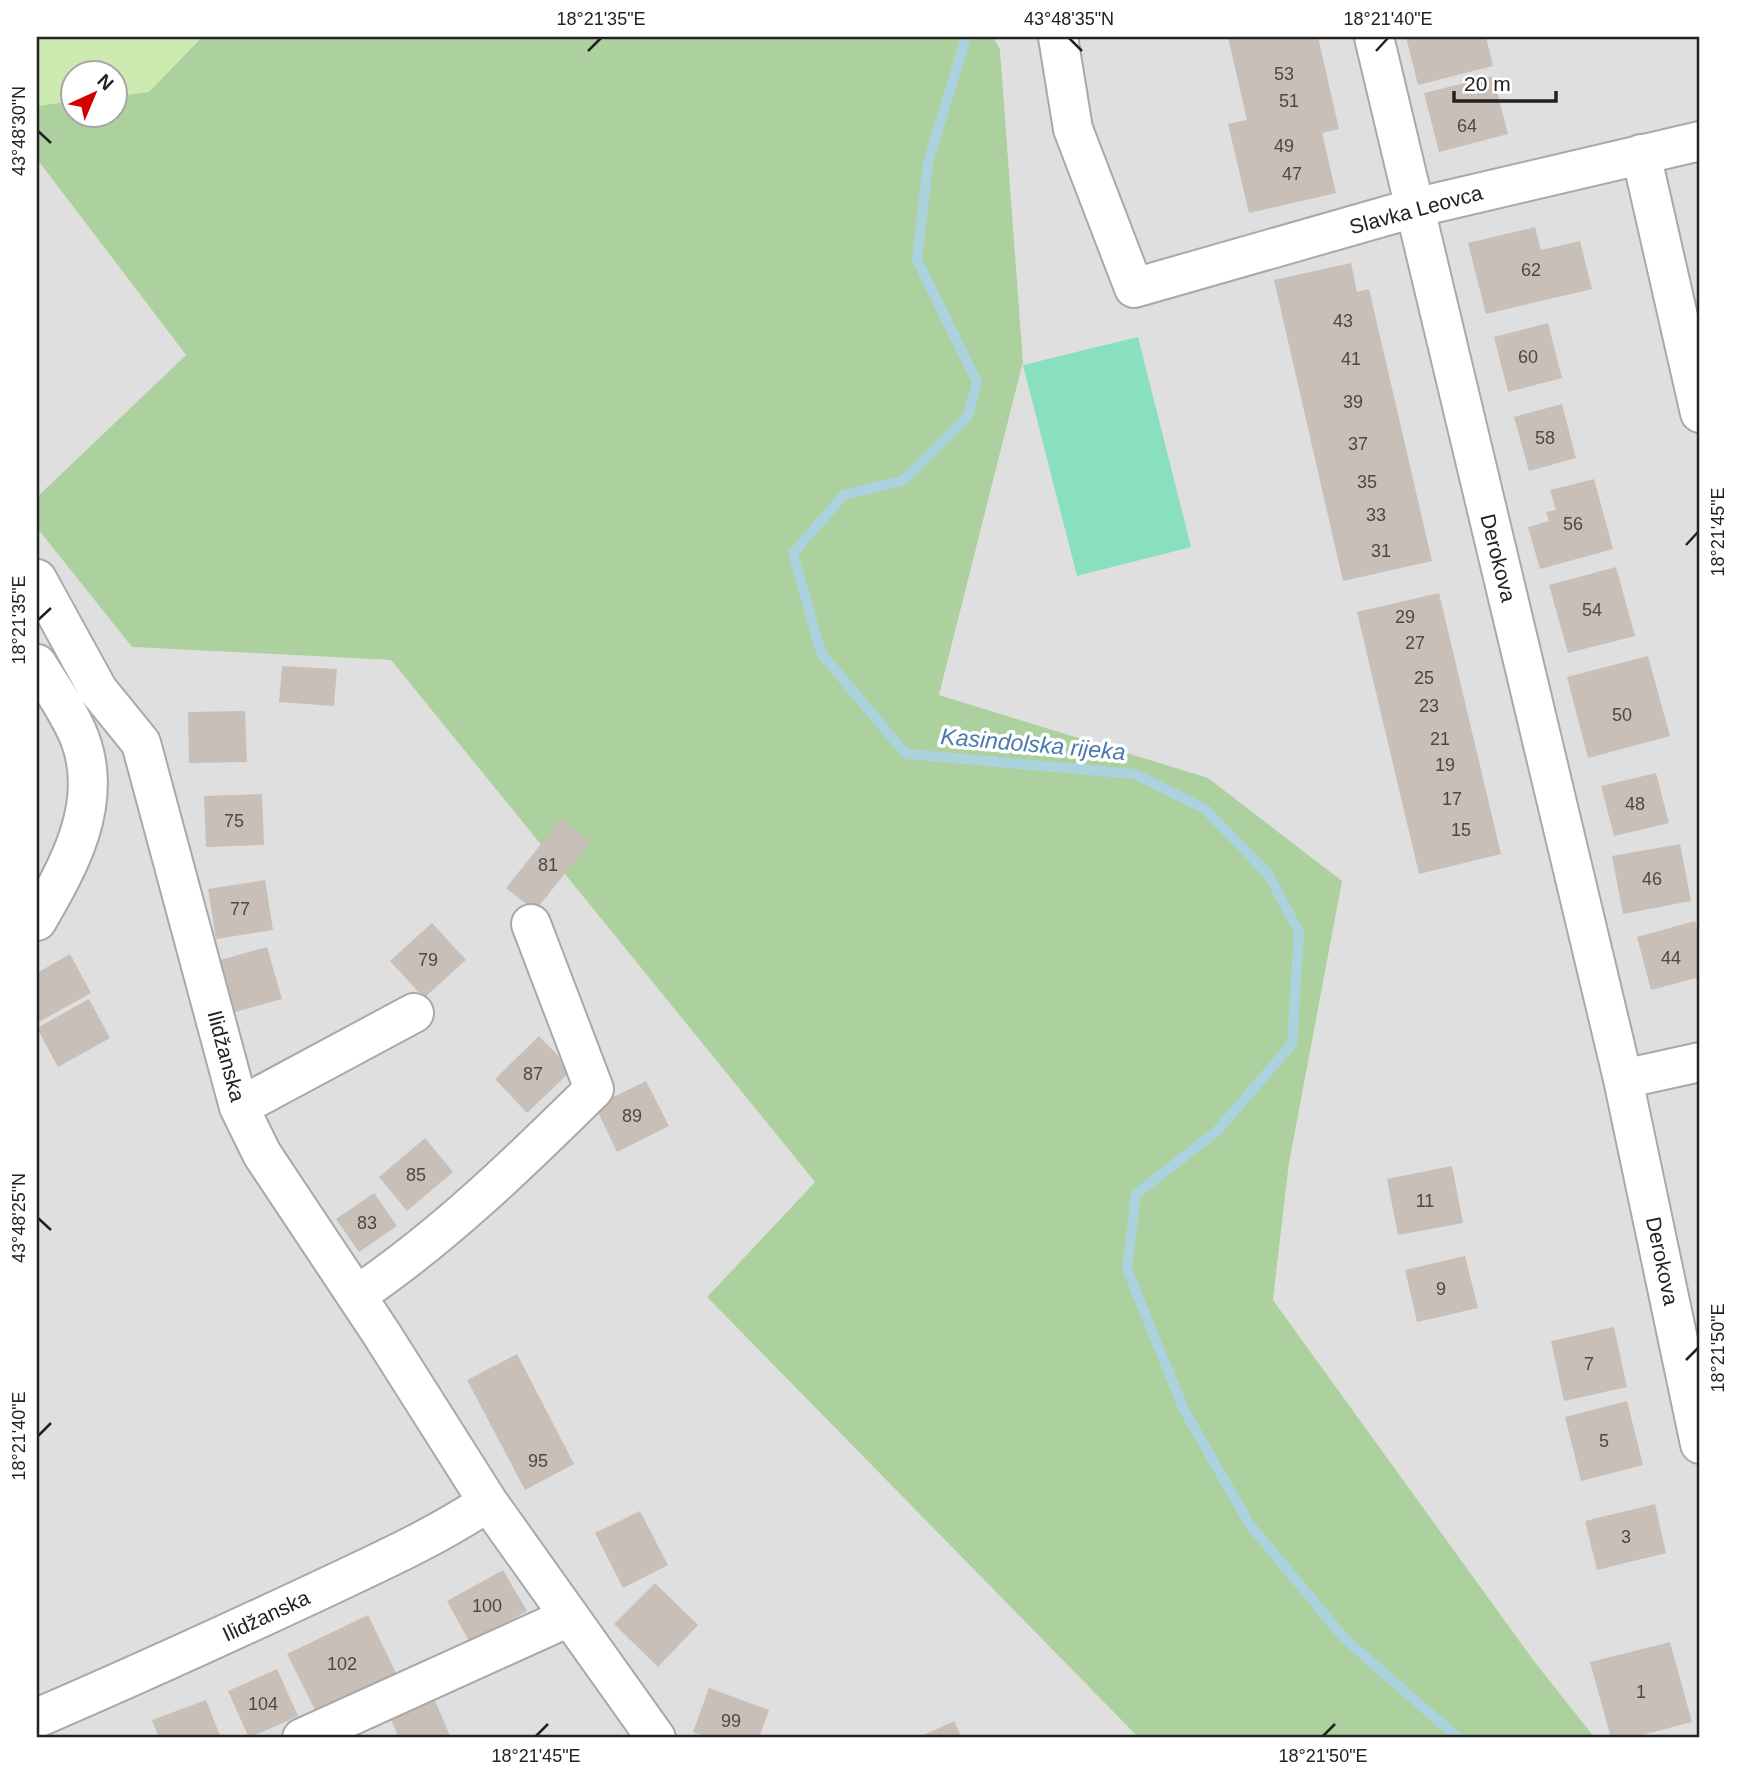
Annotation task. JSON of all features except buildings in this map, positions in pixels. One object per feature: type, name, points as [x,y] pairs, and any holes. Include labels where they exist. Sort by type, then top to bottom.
[{"type":"street","name":"Slavka Leovca","points":[[1058,37],[1073,128],[1134,288],[1414,208],[1700,141]]},
{"type":"street","name":"Derokova","points":[[1374,37],[1623,1079],[1700,1444]]},
{"type":"street","points":[[1641,154],[1700,413]]},
{"type":"street","name":"Ilidžanska","points":[[37,579],[97,690],[141,743],[239,1107],[262,1154],[357,1295],[488,1502],[656,1738]]},
{"type":"street","points":[[37,664],[80,738],[89,776],[88,797],[78,842],[37,921]]},
{"type":"street","points":[[357,1295],[440,1233],[514,1168],[594,1089],[531,924]]},
{"type":"street","points":[[239,1107],[414,1013]]},
{"type":"street","points":[[1623,1079],[1700,1062]]},
{"type":"street","name":"Ilidžanska","points":[[37,1718],[183,1655],[448,1529],[488,1502]]},
{"type":"street","points":[[302,1738],[569,1617]]},
{"type":"shaded area","points":[[993,37],[1700,37],[1700,1738],[1595,1738],[1534,1661],[1273,1300],[1289,1163],[939,695],[1023,362],[1000,49]]},
{"type":"shaded area","points":[[37,159],[186,355],[37,497]]},
{"type":"shaded area","points":[[37,528],[132,647],[391,660],[815,1182],[707,1297],[1139,1738],[37,1738]]},
{"type":"green space","points":[[37,37],[202,37],[149,92],[130,94],[130,60],[60,60],[60,103],[37,106]]},
{"type":"green space","points":[[202,37],[993,37],[1000,49],[1023,362],[939,695],[1208,778],[1342,881],[1289,1163],[1273,1300],[1534,1661],[1595,1738],[1139,1738],[707,1297],[815,1182],[391,660],[132,647],[37,528],[37,497],[186,355],[37,159],[37,106],[60,103],[60,130],[130,130],[130,94],[149,92]]},
{"type":"green space","points":[[1138,337],[1191,547],[1077,576],[1023,365]]},
{"type":"waterway","name":"Kasindolska rijeka","points":[[966,37],[928,163],[917,260],[977,382],[968,416],[904,480],[844,495],[793,553],[821,653],[906,754],[1135,774],[1205,809],[1268,874],[1299,932],[1292,1044],[1217,1131],[1136,1194],[1127,1269],[1184,1410],[1250,1525],[1345,1639],[1458,1738]]}]
